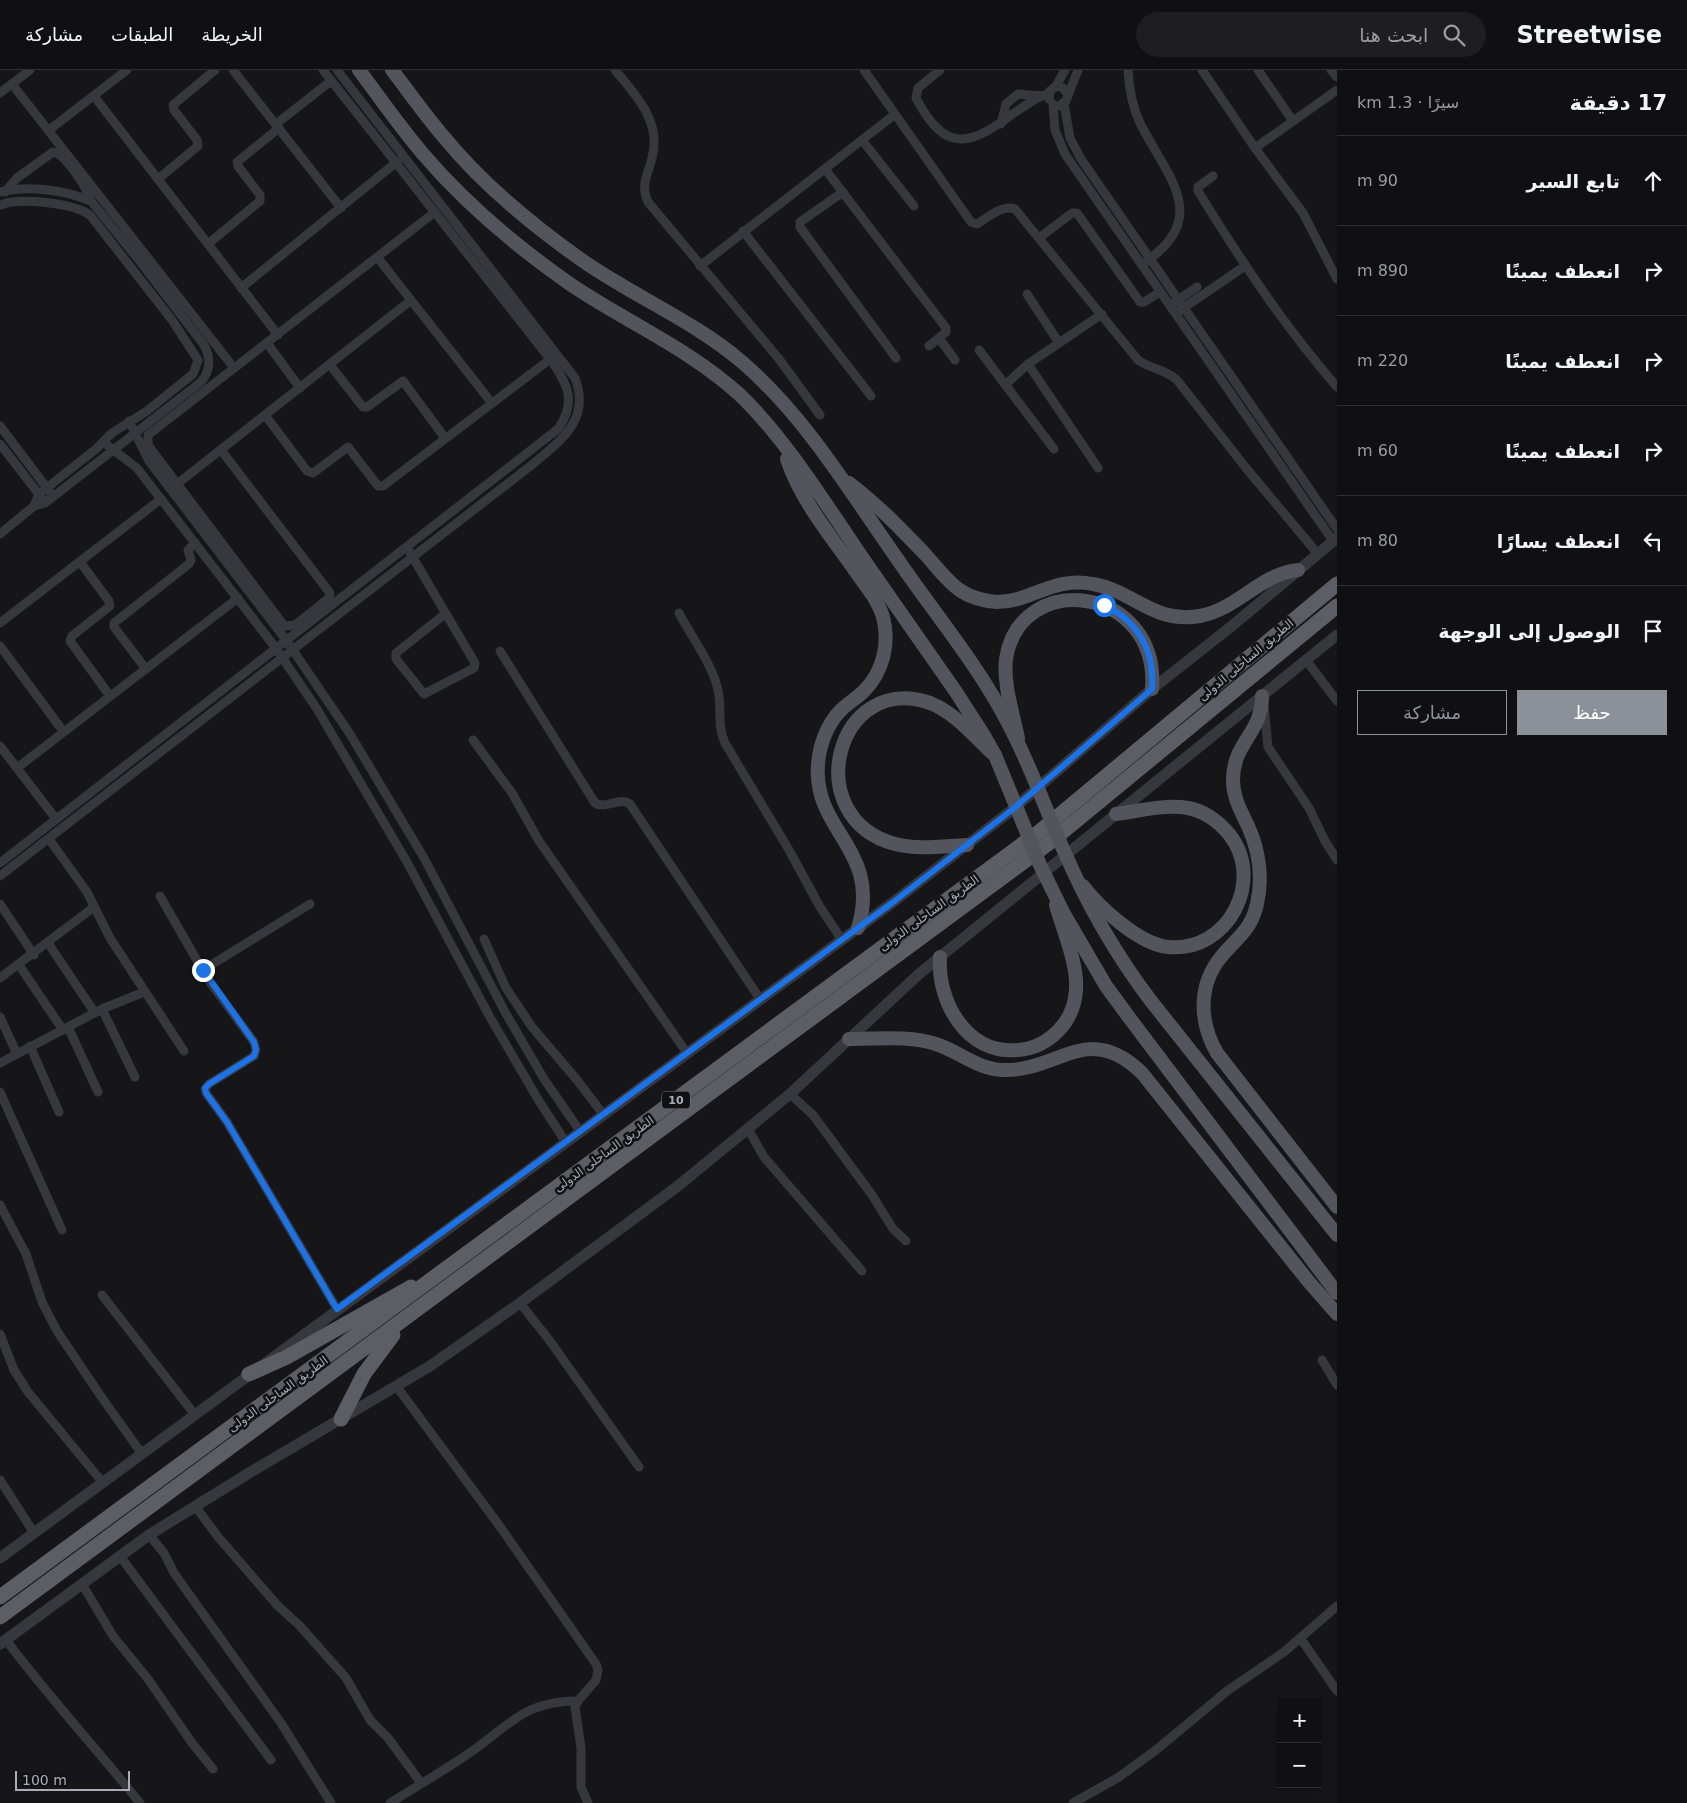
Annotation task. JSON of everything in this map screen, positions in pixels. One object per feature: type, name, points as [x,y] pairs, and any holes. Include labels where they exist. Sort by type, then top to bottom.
[{"type":"highway","name":"الطريق الساحلى الدولى","points":[[0,1597],[1039,832],[1337,584]]},
{"type":"highway","name":"الطريق الساحلى الدولى","points":[[0,1617],[1049,843],[1337,606]]},
{"type":"highway","points":[[249,1374],[287,1356],[381,1302],[446,1270]]},
{"type":"highway","points":[[341,1419],[364,1374],[400,1323]]},
{"type":"main road","points":[[359,70],[423,154],[499,229],[569,283],[680,349],[710,370],[754,409],[782,442],[956,692],[995,755],[1051,890],[1091,962],[1128,1016],[1337,1293]]},
{"type":"main road","points":[[392,70],[443,136],[497,191],[536,225],[584,261],[694,327],[741,361],[788,407],[979,676],[1019,744],[1077,878],[1115,948],[1151,1001],[1337,1236]]},
{"type":"main road","points":[[782,442],[802,492],[874,597],[883,617],[885,629],[885,651],[877,673],[864,691],[841,710],[832,722],[825,735],[818,764],[818,779],[825,808],[854,854],[860,872],[863,900],[858,928]]},
{"type":"main road","points":[[837,474],[889,516],[956,587],[968,594],[989,601],[1013,600],[1055,585],[1083,582],[1112,589],[1158,613],[1179,617],[1197,616],[1230,605],[1269,578],[1298,570]]},
{"type":"main road","points":[[1019,744],[1006,677],[1008,651],[1015,635],[1030,617],[1051,604],[1067,601],[1092,601],[1116,610],[1132,624],[1142,638],[1149,654],[1152,671],[1152,689]]},
{"type":"main road","points":[[1262,696],[1259,720],[1238,754],[1233,778],[1236,802],[1252,836],[1258,858],[1260,880],[1257,904],[1250,926],[1221,957],[1211,973],[1205,992],[1204,1019],[1217,1053],[1337,1208]]},
{"type":"main road","points":[[967,844],[909,847],[897,845],[875,836],[856,821],[843,800],[837,777],[839,752],[843,741],[854,724],[864,714],[883,704],[904,699],[918,700],[944,710],[995,755]]},
{"type":"main road","points":[[1077,878],[1096,901],[1119,922],[1158,945],[1176,947],[1194,944],[1210,937],[1224,926],[1235,911],[1242,894],[1244,868],[1231,836],[1219,824],[1197,811],[1171,807],[1116,814]]},
{"type":"main road","points":[[940,958],[940,977],[948,1005],[962,1026],[982,1043],[1004,1050],[1020,1050],[1043,1043],[1061,1028],[1073,1006],[1076,982],[1051,890]]},
{"type":"main road","points":[[849,1039],[905,1038],[926,1041],[945,1047],[978,1065],[1003,1070],[1031,1066],[1065,1053],[1089,1049],[1107,1051],[1124,1058],[1142,1073],[1309,1282],[1337,1314]]},
{"type":"street","points":[[0,93],[30,70]]},
{"type":"street","points":[[49,130],[127,70]]},
{"type":"street","points":[[158,179],[198,146],[197,140],[174,110],[173,105],[214,70]]},
{"type":"street","points":[[233,70],[341,208]]},
{"type":"street","points":[[0,876],[533,464],[569,432],[574,423],[580,404],[575,378],[554,356],[434,212],[323,70]]},
{"type":"street","points":[[0,863],[286,640],[314,615],[407,548],[527,454],[558,429],[568,411],[567,386],[554,356],[403,154],[337,70]]},
{"type":"street","points":[[615,70],[640,100],[651,122],[654,148],[644,178],[645,195],[653,208],[700,266],[779,359],[820,415]]},
{"type":"street","points":[[864,70],[971,222],[977,224],[1000,211],[1013,208],[1138,360],[1146,366],[1167,372],[1177,380],[1246,468],[1318,554]]},
{"type":"street","points":[[940,70],[918,88],[916,98],[942,134],[957,139],[973,139],[1000,124],[1056,86],[1065,70]]},
{"type":"street","points":[[1078,70],[1064,104],[1069,133],[1081,159],[1337,529]]},
{"type":"street","points":[[1128,70],[1130,88],[1139,120],[1172,177],[1180,202],[1178,222],[1170,240],[1162,250],[1140,265]]},
{"type":"street","points":[[1202,70],[1254,148],[1303,213],[1337,279]]},
{"type":"street","points":[[1258,70],[1294,121]]},
{"type":"street","points":[[1332,70],[1337,77]]},
{"type":"street","points":[[208,244],[258,203],[260,195],[237,162],[331,81]]},
{"type":"street","points":[[12,84],[234,368]]},
{"type":"street","points":[[1056,86],[1063,88],[1068,94]]},
{"type":"street","points":[[342,95],[352,88]]},
{"type":"street","points":[[1254,148],[1337,90]]},
{"type":"street","points":[[0,1558],[858,928],[1013,809],[1152,689],[1335,540],[1318,519],[1072,165],[1056,130],[1053,104],[1045,95],[1018,94],[1006,104],[1000,124]]},
{"type":"street","points":[[94,96],[278,335]]},
{"type":"street","points":[[1053,104],[1064,104]]},
{"type":"street","points":[[700,266],[894,115]]},
{"type":"street","points":[[862,140],[914,206]]},
{"type":"street","points":[[34,506],[39,494],[128,421],[147,411],[196,370],[196,355],[172,320],[109,237],[84,211],[73,206],[3,204],[3,191],[50,153],[56,153],[81,182],[91,201],[106,217],[208,352],[209,368],[207,376],[193,394],[154,429],[147,439],[148,445],[272,615],[286,640],[350,734],[424,858],[476,958],[544,1079],[580,1131]]},
{"type":"street","points":[[241,288],[396,164],[403,154]]},
{"type":"street","points":[[1072,165],[1081,159]]},
{"type":"street","points":[[825,168],[946,328],[946,332],[929,346]]},
{"type":"street","points":[[1213,176],[1198,186],[1198,191],[1245,266],[1288,326],[1337,387]]},
{"type":"street","points":[[3,191],[16,189],[59,192],[80,196],[91,201]]},
{"type":"street","points":[[1094,197],[1103,191]]},
{"type":"street","points":[[843,192],[800,222],[800,226],[896,358]]},
{"type":"street","points":[[84,211],[91,201]]},
{"type":"street","points":[[0,534],[34,506],[45,503],[136,433],[234,368],[378,258],[434,212]]},
{"type":"street","points":[[1039,238],[1072,214],[1077,213],[1140,302],[1144,302],[1160,292]]},
{"type":"street","points":[[1117,230],[1126,224]]},
{"type":"street","points":[[743,231],[871,396]]},
{"type":"street","points":[[378,258],[491,402]]},
{"type":"street","points":[[1172,310],[1183,308],[1245,266]]},
{"type":"street","points":[[1172,310],[1178,300],[1197,287]]},
{"type":"street","points":[[1027,294],[1059,343]]},
{"type":"street","points":[[177,484],[410,301]]},
{"type":"street","points":[[172,320],[180,314]]},
{"type":"street","points":[[1005,385],[1028,364],[1102,314]]},
{"type":"street","points":[[940,338],[956,360]]},
{"type":"street","points":[[267,343],[300,388]]},
{"type":"street","points":[[208,352],[217,346]]},
{"type":"street","points":[[979,350],[1054,450]]},
{"type":"street","points":[[265,415],[307,471],[313,472],[348,447],[380,487],[386,485],[491,402],[554,356]]},
{"type":"street","points":[[1028,364],[1098,468]]},
{"type":"street","points":[[330,365],[362,407],[367,407],[398,382],[405,383],[445,438]]},
{"type":"street","points":[[128,421],[136,433],[149,461],[272,615],[282,623],[290,626],[314,615],[329,598],[329,590],[221,450]]},
{"type":"street","points":[[0,426],[54,496]]},
{"type":"street","points":[[103,442],[137,468],[282,657],[338,741],[530,1087],[566,1141]]},
{"type":"street","points":[[0,444],[45,503]]},
{"type":"street","points":[[527,454],[533,464]]},
{"type":"street","points":[[0,624],[161,499]]},
{"type":"street","points":[[1318,519],[1326,513]]},
{"type":"street","points":[[146,669],[114,627],[114,623],[189,564],[191,560],[188,550],[195,543]]},
{"type":"street","points":[[407,548],[475,661],[476,666],[424,694],[396,659],[396,653],[445,614]]},
{"type":"street","points":[[80,562],[109,601],[110,606],[72,636],[70,641],[110,696]]},
{"type":"street","points":[[17,768],[238,598]]},
{"type":"street","points":[[679,613],[715,679],[719,694],[720,726],[724,743],[789,850],[820,907],[842,940]]},
{"type":"street","points":[[140,1803],[81,1730],[3,1642],[149,1535],[397,1387],[520,1303],[678,1186],[790,1094],[940,958],[1337,634]]},
{"type":"street","points":[[0,646],[63,731]]},
{"type":"street","points":[[500,651],[595,804],[605,806],[620,801],[630,804],[760,999]]},
{"type":"street","points":[[1306,660],[1337,701]]},
{"type":"street","points":[[1262,696],[1268,747],[1309,808],[1325,842],[1337,860]]},
{"type":"street","points":[[338,741],[350,734]]},
{"type":"street","points":[[474,740],[512,793],[543,846],[688,1053]]},
{"type":"street","points":[[0,746],[53,821],[57,832]]},
{"type":"street","points":[[49,838],[87,892],[144,992],[184,1052]]},
{"type":"street","points":[[160,896],[203,970],[254,1042],[256,1050],[254,1056],[209,1084],[205,1088],[206,1093],[227,1122],[337,1309]]},
{"type":"street","points":[[0,904],[34,955]]},
{"type":"street","points":[[203,970],[310,904]]},
{"type":"street","points":[[0,978],[34,955],[94,907]]},
{"type":"street","points":[[484,939],[518,1007],[541,1041],[577,1080],[603,1114]]},
{"type":"street","points":[[48,943],[99,1011],[135,1077]]},
{"type":"street","points":[[19,965],[65,1029],[98,1092]]},
{"type":"street","points":[[0,1063],[99,1011],[144,992]]},
{"type":"street","points":[[0,1017],[17,1054]]},
{"type":"street","points":[[30,1046],[59,1112]]},
{"type":"street","points":[[530,1087],[544,1079]]},
{"type":"street","points":[[0,1092],[62,1230]]},
{"type":"street","points":[[790,1094],[813,1115],[872,1195],[893,1229],[906,1241]]},
{"type":"street","points":[[552,1120],[566,1112]]},
{"type":"street","points":[[748,1129],[770,1164],[862,1271]]},
{"type":"street","points":[[0,1205],[26,1254],[42,1302],[57,1331],[142,1454]]},
{"type":"street","points":[[102,1295],[195,1415]]},
{"type":"street","points":[[520,1303],[550,1341],[639,1468]]},
{"type":"street","points":[[0,1334],[14,1370],[28,1392],[103,1483]]},
{"type":"street","points":[[1322,1360],[1337,1385]]},
{"type":"street","points":[[397,1387],[501,1528],[596,1664],[598,1675],[596,1680],[578,1700],[575,1707],[581,1748],[581,1787],[588,1803]]},
{"type":"street","points":[[0,1480],[34,1533]]},
{"type":"street","points":[[195,1506],[219,1538],[278,1606],[300,1626],[346,1678],[361,1701],[370,1720],[388,1738],[421,1783]]},
{"type":"street","points":[[149,1535],[164,1553],[174,1573],[281,1723],[331,1803]]},
{"type":"street","points":[[120,1556],[271,1760]]},
{"type":"street","points":[[82,1584],[113,1636],[148,1679],[192,1743],[213,1769]]},
{"type":"street","points":[[1073,1803],[1119,1777],[1156,1750],[1227,1691],[1269,1664],[1337,1606]]},
{"type":"street","points":[[1301,1638],[1337,1691]]},
{"type":"street","points":[[390,1803],[473,1750],[527,1710],[556,1701],[578,1700]]},
{"type":"route","points":[[203,970],[254,1042],[256,1050],[254,1056],[206,1086],[206,1093],[227,1122],[337,1309],[892,903],[1013,809],[1152,689],[1151,663],[1142,638],[1126,618],[1116,610],[1104,605]]}]
